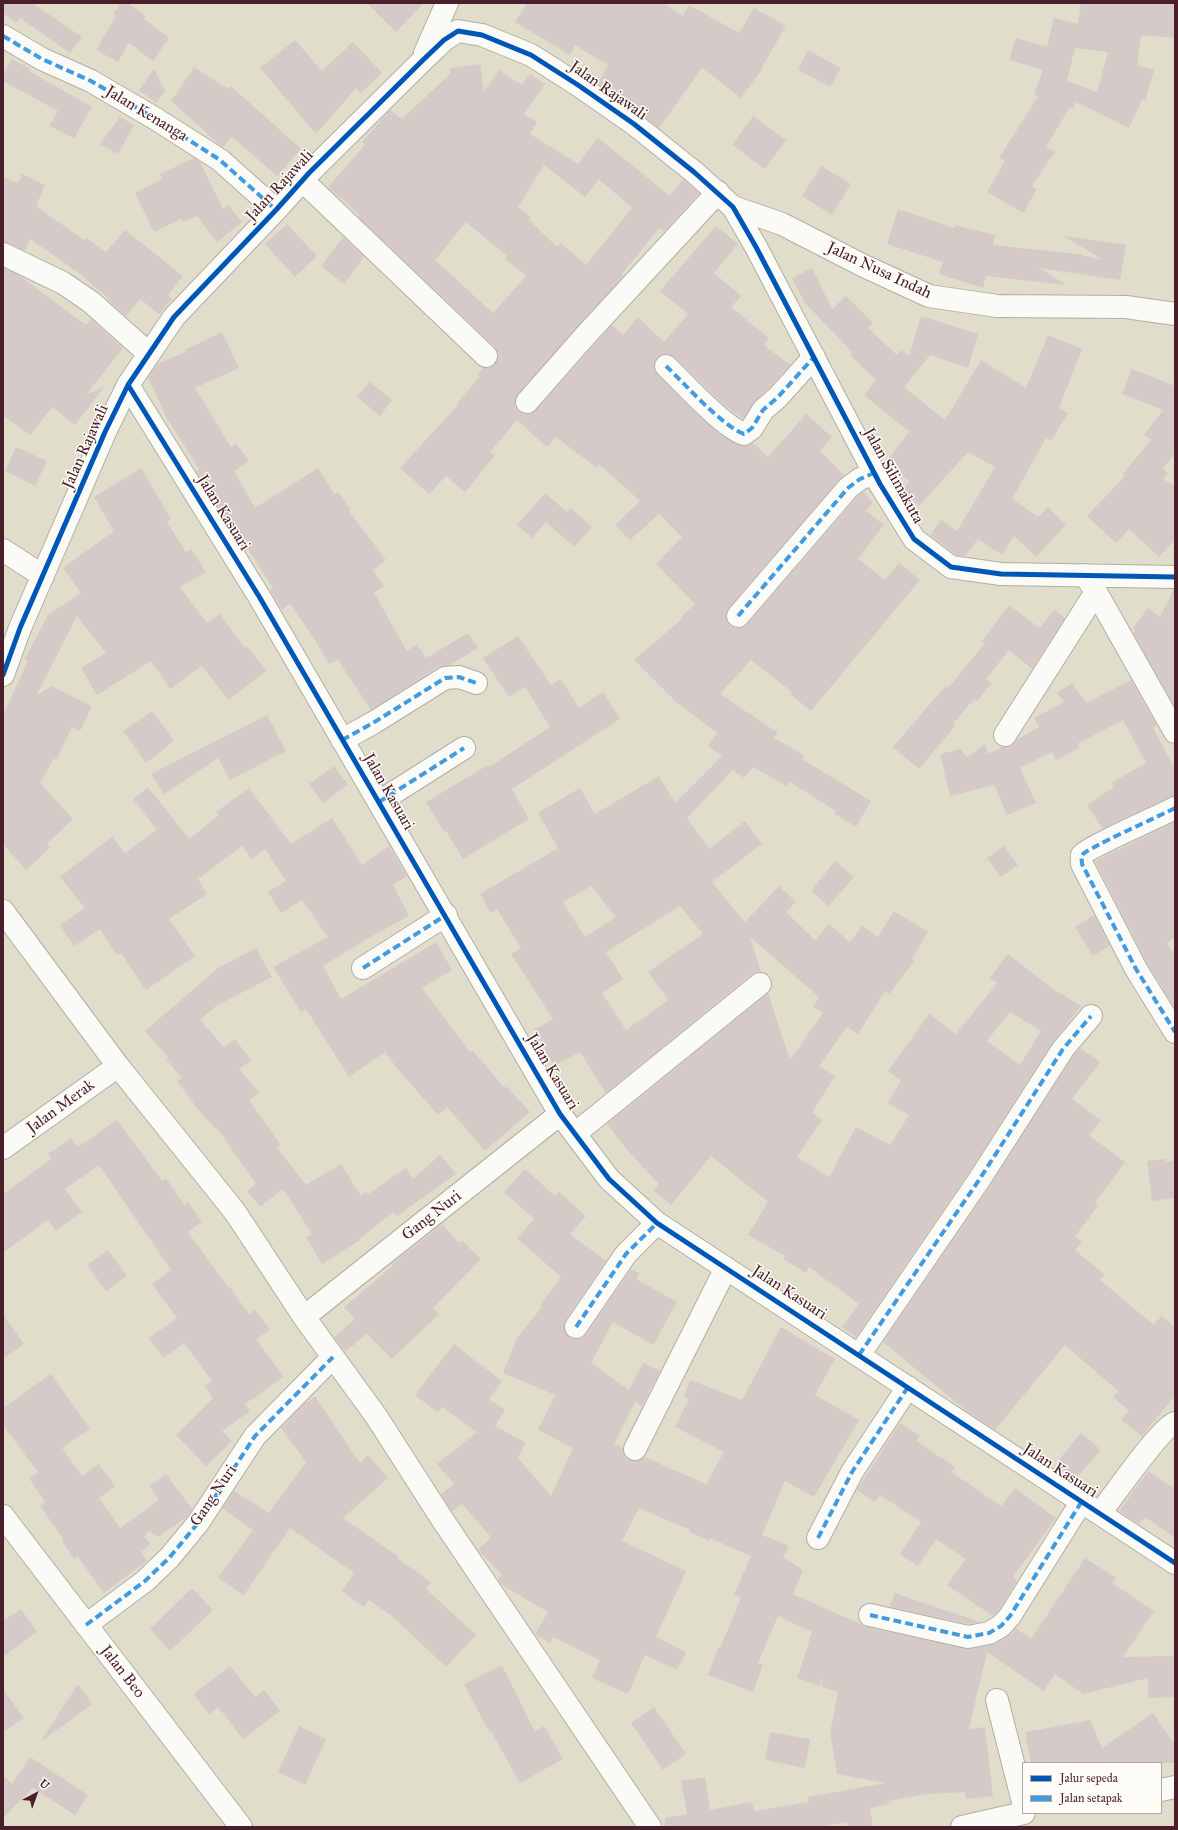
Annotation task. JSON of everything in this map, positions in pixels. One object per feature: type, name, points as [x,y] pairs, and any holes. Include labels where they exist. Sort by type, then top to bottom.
[{"type":"street","points":[[422,60],[447,3]]},
{"type":"street","name":"Jalan Rajawali","points":[[3,675],[20,628],[105,432],[128,385],[148,353],[174,317],[303,180],[422,60],[444,40],[458,31],[482,35],[532,55],[634,124],[718,192],[733,207]]},
{"type":"street","name":"Jalan Kenanga","points":[[3,36],[42,59],[91,81],[156,119],[220,160],[276,210]]},
{"type":"street","points":[[303,180],[486,356]]},
{"type":"street","points":[[527,402],[585,336],[718,192]]},
{"type":"street","name":"Jalan Nusa Indah","points":[[733,207],[782,224],[864,266],[929,296],[997,306],[1126,307],[1175,314]]},
{"type":"street","name":"Jalan Silimakuta","points":[[733,207],[814,357],[874,473],[914,539],[951,567],[1090,584],[1175,577]]},
{"type":"street","points":[[3,254],[62,283],[91,302],[148,353]]},
{"type":"street","points":[[666,366],[722,419],[738,432],[744,434],[752,428],[763,410],[778,397],[814,357]]},
{"type":"street","name":"Jalan Kasuari","points":[[128,385],[260,598],[446,915],[560,1114],[610,1178],[657,1223],[1175,1562]]},
{"type":"street","points":[[738,616],[848,488],[874,473]]},
{"type":"street","points":[[3,550],[43,576]]},
{"type":"street","points":[[1090,584],[1175,732]]},
{"type":"street","points":[[1005,735],[1090,584]]},
{"type":"street","points":[[342,740],[373,723],[445,678],[459,677],[476,683]]},
{"type":"street","points":[[379,802],[464,748]]},
{"type":"street","points":[[1175,808],[1083,853],[1081,856],[1082,864],[1136,969],[1175,1032]]},
{"type":"street","points":[[3,911],[118,1066],[235,1212],[304,1317],[376,1416],[447,1525],[650,1827]]},
{"type":"street","points":[[363,968],[446,915]]},
{"type":"street","points":[[576,1133],[760,984]]},
{"type":"street","points":[[859,1355],[915,1276],[1063,1049],[1091,1016]]},
{"type":"street","name":"Jalan Merak","points":[[3,1148],[118,1066]]},
{"type":"street","name":"Gang Nuri","points":[[304,1317],[560,1114]]},
{"type":"street","points":[[576,1327],[626,1254],[657,1223]]},
{"type":"street","points":[[634,1449],[726,1268]]},
{"type":"street","name":"Gang Nuri","points":[[86,1625],[145,1581],[169,1558],[198,1523],[255,1436],[333,1357]]},
{"type":"street","points":[[818,1538],[852,1472],[908,1387]]},
{"type":"street","points":[[1100,1513],[1154,1444],[1170,1425],[1175,1423]]},
{"type":"street","points":[[870,1615],[968,1637],[989,1633],[1001,1626],[1010,1616],[1082,1501]]},
{"type":"street","name":"Jalan Beo","points":[[3,1516],[241,1827]]},
{"type":"street","points":[[997,1700],[1022,1798]]},
{"type":"street","points":[[1162,1790],[1175,1787]]},
{"type":"street","points":[[962,1827],[1022,1813]]},
{"type":"building","points":[[3,3],[32,3],[82,37],[70,53],[20,18],[16,23],[3,13]]},
{"type":"building","points":[[121,3],[128,3],[146,16],[144,19],[169,38],[153,61],[129,43],[118,62],[96,50],[116,16],[113,14]]},
{"type":"building","points":[[367,3],[424,3],[396,32]]},
{"type":"building","points":[[527,3],[663,3],[683,16],[689,5],[739,33],[754,8],[786,26],[762,67],[763,68],[741,98],[702,68],[659,128],[598,84],[608,65],[575,45],[570,55],[515,22]]},
{"type":"building","points":[[1081,3],[1175,3],[1175,38],[1141,35],[1137,65],[1154,70],[1145,101],[1142,100],[1129,128],[1076,102],[1073,109],[1070,107],[1046,147],[1055,152],[1032,186],[1037,189],[1023,213],[987,192],[1005,161],[999,158],[1038,96],[1034,95],[1043,70],[1009,60],[1016,38],[1047,47],[1054,18],[1078,24]],"holes":[[[1075,48],[1108,52],[1097,92],[1067,81]]]},
{"type":"building","points":[[295,40],[322,71],[353,42],[382,73],[361,93],[356,88],[319,131],[318,130],[315,133],[260,68]]},
{"type":"building","points":[[808,50],[841,68],[830,87],[798,70]]},
{"type":"building","points":[[12,59],[30,69],[29,71],[92,107],[74,138],[49,126],[58,111],[3,81],[3,74]]},
{"type":"building","points":[[480,64],[484,92],[499,70],[522,85],[530,74],[545,84],[524,114],[537,122],[530,134],[578,164],[598,138],[670,196],[683,179],[699,193],[664,232],[659,228],[622,274],[623,276],[621,279],[518,394],[515,400],[515,406],[518,411],[525,414],[531,414],[536,410],[612,325],[623,335],[638,317],[664,342],[688,314],[660,291],[716,226],[738,244],[714,273],[741,296],[731,307],[769,338],[764,345],[790,365],[755,401],[743,419],[723,404],[675,357],[669,354],[663,354],[657,358],[654,363],[654,370],[684,402],[718,433],[739,445],[746,446],[753,443],[768,457],[806,414],[832,437],[820,451],[844,475],[729,608],[726,614],[726,620],[730,626],[736,628],[742,628],[747,624],[857,497],[863,492],[873,502],[866,511],[884,525],[858,559],[885,580],[899,563],[920,580],[811,711],[790,694],[792,692],[751,660],[720,694],[778,733],[774,738],[804,755],[802,759],[871,801],[856,827],[835,814],[836,811],[790,782],[787,786],[753,767],[744,778],[733,770],[687,818],[709,849],[745,821],[762,844],[712,882],[745,922],[779,886],[796,902],[786,912],[815,940],[829,924],[850,942],[862,926],[878,937],[894,911],[928,932],[912,959],[914,961],[889,994],[885,991],[858,1034],[847,1027],[819,1066],[835,1076],[812,1113],[822,1120],[797,1157],[829,1177],[856,1127],[890,1145],[909,1115],[888,1103],[901,1080],[888,1071],[929,1014],[956,1034],[997,983],[990,978],[1008,954],[1052,988],[1081,1006],[1053,1042],[969,1173],[856,1337],[842,1327],[859,1304],[809,1267],[806,1273],[783,1259],[785,1256],[748,1235],[768,1202],[711,1156],[671,1205],[654,1191],[659,1184],[628,1151],[607,1124],[768,993],[790,1060],[823,1013],[813,1007],[819,997],[750,937],[761,972],[752,974],[606,1093],[580,1052],[554,1066],[534,1030],[553,1019],[511,954],[521,948],[497,909],[491,913],[480,894],[558,848],[538,813],[580,788],[595,814],[659,776],[675,803],[722,756],[708,746],[717,733],[675,701],[634,660],[682,619],[681,617],[695,604],[656,564],[682,537],[659,514],[630,540],[615,525],[640,501],[599,464],[597,468],[556,437],[547,447],[517,420],[490,452],[495,455],[465,492],[446,476],[429,494],[400,468],[459,404],[457,403],[480,376],[478,374],[483,368],[490,368],[495,364],[498,359],[498,353],[495,347],[358,217],[360,215],[328,187],[365,145],[362,142],[390,110],[402,119],[451,73],[450,68]],"holes":[[[544,165],[585,197],[599,179],[632,208],[586,265],[561,243],[557,247],[529,220],[531,217],[518,207]],[[466,222],[507,256],[505,259],[526,276],[493,313],[435,260]],[[591,886],[616,917],[585,937],[563,902]],[[680,906],[703,934],[648,972],[668,1000],[626,1030],[602,993],[623,979],[606,952]],[[1010,1012],[1041,1031],[1020,1065],[987,1041]]]},
{"type":"building","points":[[194,67],[228,89],[231,86],[301,149],[277,176],[232,137],[223,147],[221,146],[171,101]]},
{"type":"building","points":[[154,69],[165,91],[156,103],[139,90]]},
{"type":"building","points":[[753,116],[786,140],[765,169],[732,145]]},
{"type":"building","points":[[120,117],[134,125],[118,154],[100,144]]},
{"type":"building","points":[[194,158],[200,162],[223,209],[228,205],[242,222],[217,242],[197,216],[183,222],[181,219],[154,232],[135,193],[162,179],[160,174]]},
{"type":"building","points":[[821,166],[851,184],[832,215],[802,196]]},
{"type":"building","points":[[22,174],[45,185],[36,206],[84,240],[86,238],[106,252],[125,230],[183,276],[168,295],[172,299],[159,314],[140,299],[126,316],[107,299],[108,298],[85,279],[86,278],[30,239],[25,251],[3,242],[3,177],[18,183]]},
{"type":"building","points":[[898,209],[954,228],[955,225],[995,235],[993,245],[1077,254],[1103,260],[1064,236],[1126,245],[1120,280],[1039,268],[1067,285],[986,276],[983,288],[939,274],[943,262],[887,244]]},
{"type":"building","points":[[287,224],[317,256],[295,277],[265,244]]},
{"type":"building","points":[[343,237],[364,257],[344,284],[321,266]]},
{"type":"building","points":[[3,268],[20,276],[86,325],[91,319],[123,348],[86,395],[104,387],[75,425],[52,407],[30,435],[3,415]]},
{"type":"building","points":[[812,268],[832,309],[846,296],[873,323],[868,328],[897,355],[901,350],[909,356],[921,316],[978,334],[968,368],[930,355],[904,387],[945,420],[981,360],[1026,388],[1048,335],[1082,349],[1059,408],[1068,413],[1051,441],[1046,438],[1012,499],[1038,517],[1048,507],[1066,525],[1036,557],[1014,536],[1002,555],[978,539],[965,556],[956,555],[930,535],[941,520],[957,531],[995,467],[968,452],[919,506],[901,490],[910,481],[886,462],[909,432],[864,395],[876,380],[850,355],[852,352],[805,303],[792,278]]},
{"type":"building","points":[[222,332],[239,368],[195,388],[231,447],[236,443],[249,461],[234,471],[255,508],[318,468],[334,494],[338,492],[351,509],[349,511],[386,560],[373,570],[384,586],[374,593],[407,651],[417,644],[426,658],[468,633],[478,648],[449,665],[438,667],[371,710],[338,660],[329,664],[315,640],[290,604],[282,610],[270,590],[273,588],[248,549],[245,551],[196,471],[199,469],[168,421],[148,377],[157,364],[186,352],[185,350]]},
{"type":"building","points":[[1132,369],[1175,386],[1175,453],[1163,469],[1168,473],[1163,479],[1175,486],[1175,540],[1159,557],[1129,529],[1116,543],[1087,516],[1125,476],[1123,474],[1151,440],[1144,435],[1163,410],[1122,394]]},
{"type":"building","points":[[370,382],[392,400],[380,416],[357,397]]},
{"type":"building","points":[[16,447],[47,461],[35,486],[5,471]]},
{"type":"building","points":[[141,468],[171,519],[167,522],[186,552],[191,549],[206,572],[180,587],[207,623],[220,614],[245,648],[247,646],[266,671],[228,700],[202,666],[170,689],[151,661],[97,695],[81,668],[106,653],[77,616],[36,696],[51,686],[92,706],[80,731],[72,727],[56,760],[54,758],[40,783],[73,819],[47,844],[50,848],[26,870],[3,844],[3,715],[28,661],[25,659],[48,615],[81,593],[63,568],[114,531],[94,497]]},
{"type":"building","points":[[545,493],[567,512],[571,508],[592,527],[574,547],[546,522],[532,538],[517,525]]},
{"type":"building","points":[[1174,589],[1175,707],[1133,633],[1136,631],[1133,628],[1148,608],[1160,617]]},
{"type":"building","points":[[1009,605],[1040,628],[1054,610],[1065,618],[1032,669],[1009,650],[986,679],[992,683],[977,701],[974,699],[953,724],[955,726],[919,769],[893,747],[946,686],[948,688],[985,643],[982,641]]},
{"type":"building","points":[[518,636],[551,685],[561,679],[579,708],[603,692],[620,719],[512,789],[529,819],[463,859],[446,831],[444,832],[426,802],[488,765],[489,767],[550,727],[525,687],[509,697],[483,658]]},
{"type":"building","points":[[1131,680],[1157,725],[1153,728],[1175,769],[1175,796],[1103,829],[1087,805],[1114,787],[1111,783],[1146,763],[1123,720],[1077,744],[1080,748],[1056,760],[1052,752],[1020,768],[1036,803],[1007,815],[994,785],[950,796],[940,754],[960,749],[967,757],[985,744],[988,754],[1002,747],[1011,746],[1018,739],[1039,727],[1034,718],[1064,702],[1057,693],[1072,683],[1086,703]]},
{"type":"building","points":[[152,711],[174,741],[146,763],[123,731]]},
{"type":"building","points":[[267,715],[286,751],[230,780],[218,758],[164,794],[151,774]]},
{"type":"building","points":[[334,766],[348,785],[323,803],[309,784]]},
{"type":"building","points":[[148,787],[189,839],[219,815],[216,812],[249,788],[291,844],[332,818],[362,865],[389,846],[407,876],[393,885],[409,916],[365,940],[323,966],[341,999],[436,942],[452,970],[422,988],[470,1052],[472,1050],[505,1088],[506,1086],[530,1112],[485,1151],[447,1107],[438,1115],[400,1072],[385,1052],[349,1077],[306,1009],[301,1012],[273,967],[328,937],[302,900],[281,913],[268,892],[286,881],[265,849],[252,859],[242,846],[198,879],[207,894],[169,919],[195,956],[146,990],[121,953],[117,955],[100,929],[74,946],[60,925],[85,908],[60,877],[112,837],[125,853],[157,830],[133,799]]},
{"type":"building","points":[[1175,822],[1175,937],[1167,943],[1175,955],[1175,1008],[1147,963],[1095,861]]},
{"type":"building","points":[[1004,846],[1018,865],[1001,877],[987,858]]},
{"type":"building","points":[[835,861],[854,877],[829,906],[811,891]]},
{"type":"building","points":[[1094,915],[1110,945],[1093,956],[1075,927]]},
{"type":"building","points":[[256,948],[272,977],[216,1006],[200,1020],[224,1047],[235,1039],[251,1060],[239,1069],[259,1092],[249,1100],[281,1145],[277,1148],[306,1185],[341,1164],[361,1196],[366,1191],[368,1194],[406,1168],[413,1179],[440,1155],[456,1174],[397,1216],[394,1212],[359,1239],[360,1240],[322,1264],[306,1237],[312,1234],[283,1189],[260,1207],[247,1191],[256,1184],[216,1127],[215,1128],[200,1112],[177,1081],[182,1078],[166,1059],[168,1057],[145,1031],[218,968]]},
{"type":"building","points":[[1080,1048],[1100,1062],[1072,1099],[1101,1120],[1089,1135],[1125,1162],[1095,1203],[1098,1206],[1075,1236],[1082,1242],[1075,1250],[1105,1275],[1100,1280],[1154,1325],[1161,1316],[1175,1327],[1175,1396],[1142,1436],[1121,1420],[1129,1411],[1113,1397],[1118,1391],[1065,1345],[995,1430],[969,1413],[883,1342],[989,1187],[1073,1056]]},
{"type":"building","points":[[117,1120],[162,1181],[166,1178],[184,1205],[188,1202],[202,1222],[188,1232],[249,1314],[255,1310],[270,1330],[256,1339],[284,1377],[245,1404],[250,1411],[222,1431],[232,1441],[206,1466],[176,1435],[213,1398],[205,1386],[212,1381],[184,1343],[163,1358],[149,1338],[177,1318],[152,1284],[171,1270],[99,1165],[65,1189],[82,1212],[56,1231],[48,1220],[3,1253],[3,1194],[51,1159],[48,1154],[71,1138],[78,1147]]},
{"type":"building","points":[[1165,1159],[1166,1162],[1175,1160],[1175,1198],[1152,1201],[1147,1161]]},
{"type":"building","points":[[525,1169],[555,1196],[559,1192],[586,1216],[570,1234],[606,1261],[566,1320],[564,1326],[565,1332],[569,1337],[575,1339],[581,1338],[586,1334],[631,1269],[639,1273],[636,1279],[677,1302],[653,1345],[613,1322],[591,1363],[629,1390],[643,1363],[660,1371],[642,1406],[635,1402],[614,1444],[623,1448],[624,1456],[629,1460],[636,1461],[644,1457],[706,1484],[724,1452],[675,1427],[689,1399],[684,1397],[690,1380],[742,1400],[781,1327],[835,1359],[815,1395],[859,1420],[814,1497],[785,1481],[762,1535],[789,1546],[783,1557],[803,1570],[793,1594],[867,1627],[970,1649],[995,1644],[1013,1633],[1016,1628],[1031,1639],[1085,1558],[1116,1578],[1112,1583],[1154,1611],[1123,1657],[1175,1656],[1175,1697],[1148,1698],[1148,1678],[1083,1694],[1055,1674],[1044,1691],[987,1652],[969,1729],[985,1727],[993,1796],[966,1799],[965,1792],[927,1794],[888,1801],[889,1804],[870,1808],[873,1827],[848,1827],[847,1822],[820,1827],[665,1827],[665,1818],[687,1814],[681,1781],[705,1777],[710,1810],[752,1802],[754,1811],[809,1802],[808,1797],[885,1783],[837,1774],[830,1733],[838,1692],[822,1687],[821,1679],[820,1686],[797,1678],[812,1632],[778,1616],[758,1663],[763,1665],[753,1692],[708,1675],[718,1648],[720,1648],[741,1598],[734,1595],[751,1556],[710,1538],[709,1541],[689,1532],[690,1530],[639,1508],[622,1541],[686,1571],[656,1637],[686,1652],[677,1670],[645,1655],[628,1694],[592,1678],[600,1660],[553,1637],[550,1643],[535,1634],[548,1612],[502,1585],[498,1579],[501,1574],[478,1550],[491,1537],[462,1504],[452,1512],[441,1494],[454,1484],[437,1464],[477,1432],[442,1407],[438,1413],[415,1395],[454,1344],[502,1381],[489,1399],[505,1410],[495,1426],[526,1443],[518,1458],[551,1496],[573,1448],[538,1430],[555,1395],[503,1373],[517,1338],[542,1307],[540,1306],[561,1277],[517,1238],[534,1219],[504,1192]]},
{"type":"building","points":[[442,1224],[459,1243],[462,1241],[481,1259],[433,1308],[439,1314],[392,1359],[367,1334],[345,1352],[334,1337],[355,1319],[344,1307],[393,1266],[392,1264]]},
{"type":"building","points":[[108,1250],[127,1276],[106,1291],[87,1265]]},
{"type":"building","points":[[3,1315],[24,1344],[3,1359]]},
{"type":"building","points":[[51,1374],[90,1429],[62,1448],[82,1476],[99,1464],[115,1486],[99,1498],[120,1528],[159,1500],[149,1486],[166,1474],[192,1509],[188,1516],[158,1537],[149,1531],[144,1537],[151,1544],[141,1552],[147,1561],[104,1593],[78,1557],[74,1559],[62,1541],[64,1540],[40,1506],[45,1502],[29,1478],[38,1472],[3,1425],[3,1408]]},
{"type":"building","points":[[315,1396],[360,1463],[368,1455],[388,1478],[343,1518],[399,1557],[398,1559],[431,1582],[426,1589],[476,1635],[446,1667],[392,1616],[369,1600],[364,1607],[342,1591],[354,1573],[290,1528],[244,1595],[218,1578],[253,1530],[222,1508],[234,1491],[269,1513],[306,1462],[281,1428],[303,1405]]},
{"type":"building","points":[[900,1423],[920,1436],[916,1441],[955,1467],[951,1472],[1001,1506],[1015,1488],[1056,1518],[1013,1577],[1017,1581],[1000,1608],[993,1616],[947,1585],[966,1559],[936,1539],[918,1566],[900,1554],[921,1522],[880,1495],[875,1502],[857,1490]]},
{"type":"building","points":[[1081,1433],[1101,1450],[1076,1479],[1057,1462]]},
{"type":"building","points":[[1148,1471],[1175,1489],[1175,1538],[1145,1517],[1139,1524],[1119,1511]]},
{"type":"building","points":[[192,1588],[213,1610],[170,1651],[150,1629]]},
{"type":"building","points":[[895,1593],[980,1622],[968,1624],[890,1607]]},
{"type":"building","points":[[21,1609],[37,1632],[3,1657],[3,1621]]},
{"type":"building","points":[[502,1665],[535,1732],[544,1726],[563,1759],[520,1783],[491,1731],[489,1732],[464,1684]]},
{"type":"building","points":[[230,1666],[255,1697],[264,1690],[280,1711],[243,1739],[218,1707],[209,1714],[194,1694]]},
{"type":"building","points":[[78,1684],[92,1704],[43,1740],[42,1739]]},
{"type":"building","points":[[3,1689],[24,1718],[3,1732]]},
{"type":"building","points":[[654,1707],[686,1754],[663,1770],[631,1723]]},
{"type":"building","points":[[1153,1713],[1175,1745],[1175,1763],[1031,1762],[1025,1732],[1090,1720],[1102,1748]]},
{"type":"building","points":[[299,1726],[326,1739],[305,1785],[278,1772]]},
{"type":"building","points":[[770,1732],[810,1739],[805,1768],[765,1760]]},
{"type":"building","points":[[30,1757],[88,1795],[75,1815],[33,1788],[3,1818],[3,1775],[12,1784]]},
{"type":"marked path","points":[[3,36],[42,59],[91,81],[156,119],[220,160],[276,210]]},
{"type":"marked path","points":[[666,366],[714,413],[744,434],[752,428],[763,410],[778,397],[814,357]]},
{"type":"marked path","points":[[738,616],[848,488],[860,479],[874,473]]},
{"type":"marked path","points":[[342,740],[373,723],[445,678],[459,677],[476,683]]},
{"type":"marked path","points":[[379,802],[464,748]]},
{"type":"marked path","points":[[1175,808],[1087,851],[1082,855],[1082,864],[1136,969],[1175,1032]]},
{"type":"marked path","points":[[363,968],[446,915]]},
{"type":"marked path","points":[[859,1355],[979,1180],[1063,1049],[1091,1016]]},
{"type":"marked path","points":[[576,1327],[626,1254],[657,1223]]},
{"type":"marked path","points":[[86,1625],[145,1581],[169,1558],[198,1523],[255,1436],[333,1357]]},
{"type":"marked path","points":[[818,1538],[852,1472],[908,1387]]},
{"type":"marked path","points":[[870,1615],[968,1637],[989,1633],[1001,1626],[1010,1616],[1082,1501]]},
{"type":"cycle path","points":[[3,675],[20,628],[105,432],[128,385],[174,317],[276,210],[309,173],[423,60],[444,40],[458,31],[482,35],[531,55],[578,85],[634,124],[694,172],[733,207],[756,247],[880,484],[914,539],[951,567],[1001,574],[1175,577]]},
{"type":"cycle path","points":[[128,385],[260,598],[560,1114],[609,1179],[657,1223],[1175,1563]]}]
